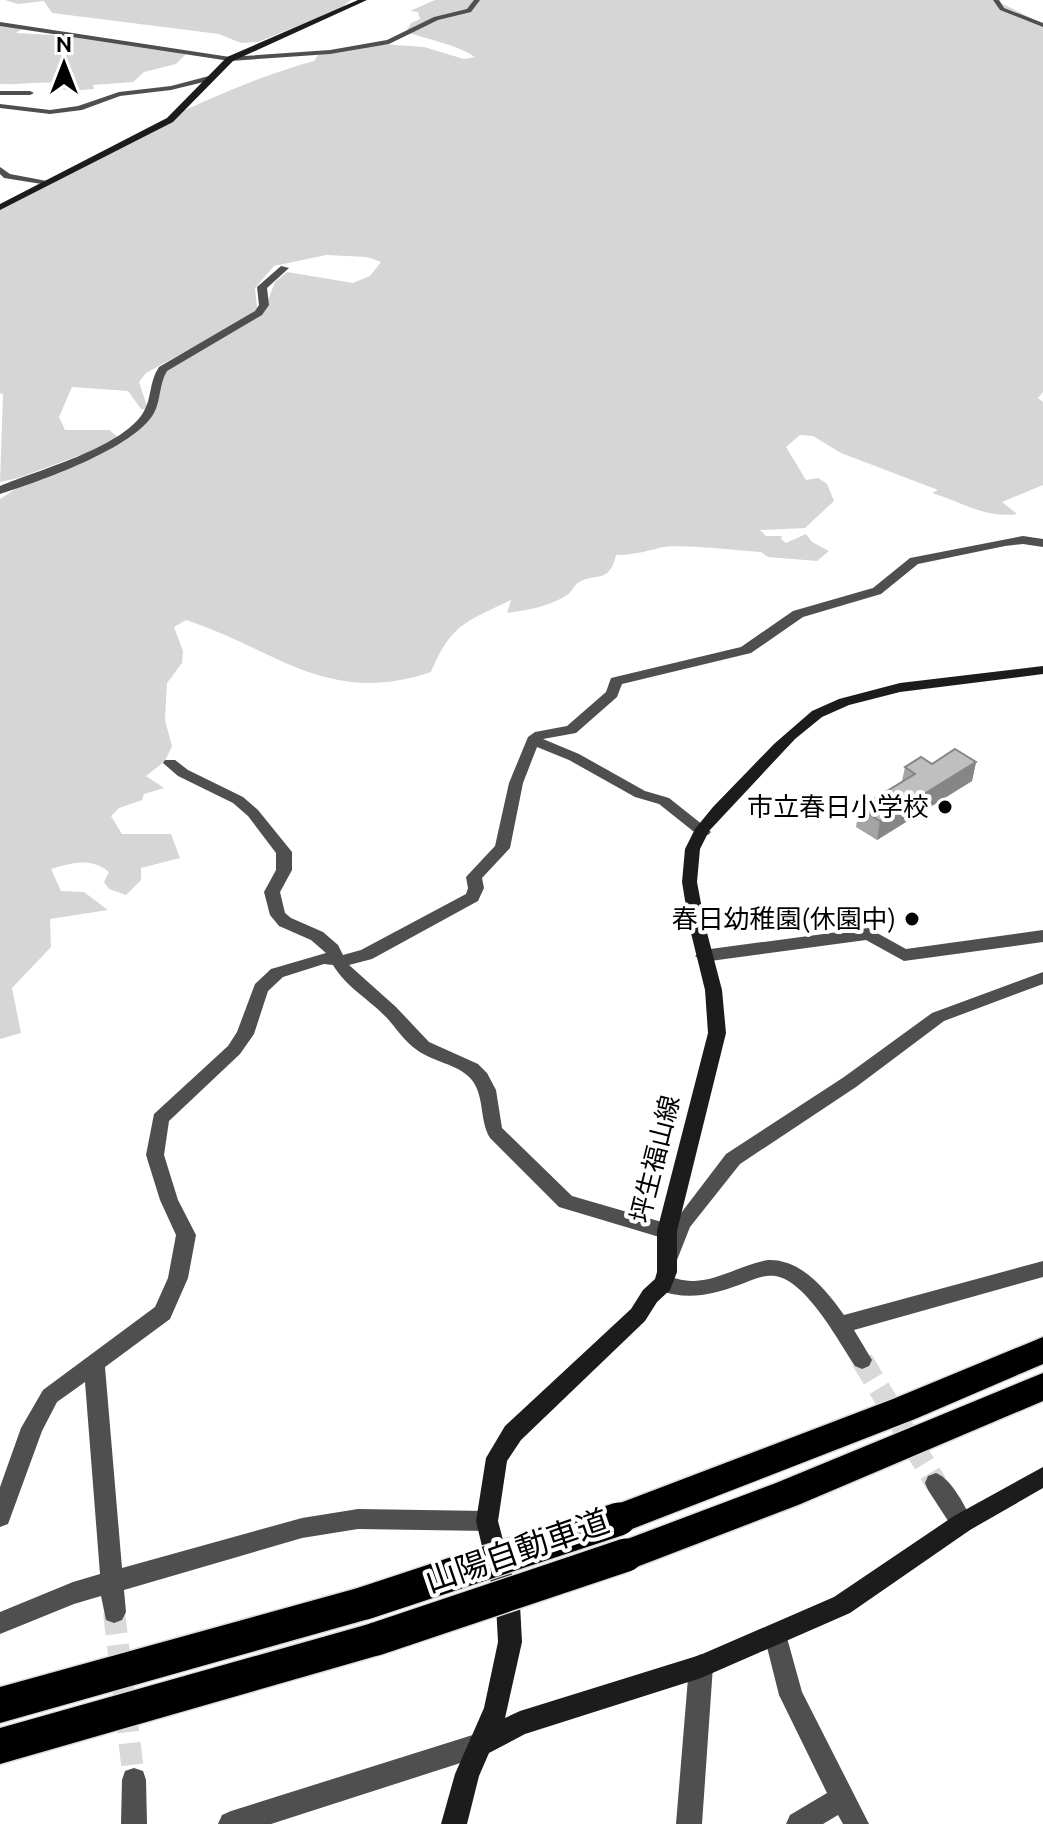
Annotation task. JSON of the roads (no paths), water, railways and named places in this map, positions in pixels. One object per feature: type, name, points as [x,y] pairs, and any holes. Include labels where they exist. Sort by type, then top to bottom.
[{"type":"highway","name":"山陽自動車道","points":[[0,1705],[365,1603],[619,1519],[904,1409],[1043,1350]]},
{"type":"highway","name":"山陽自動車道","points":[[0,1746],[376,1639],[626,1555],[786,1494],[1043,1387]]},
{"type":"street","points":[[0,207],[170,120],[230,59],[364,0]]},
{"type":"street","points":[[0,24],[230,59],[330,52],[389,42],[436,18],[469,11],[477,0]]},
{"type":"street","points":[[996,0],[1002,9],[1043,25]]},
{"type":"street","points":[[0,106],[50,112],[79,108],[119,94],[171,88],[209,78]]},
{"type":"street","points":[[0,93],[30,93]]},
{"type":"street","points":[[0,170],[7,176],[48,182]]},
{"type":"street","points":[[0,490],[103,449],[145,418],[151,409],[154,379],[163,369],[259,313],[264,305],[262,287],[284,268]]},
{"type":"street","points":[[0,1517],[32,1428],[50,1396],[163,1313],[178,1278],[186,1235],[169,1200],[155,1155],[160,1119],[234,1050],[245,1034],[266,982],[277,973],[324,958],[340,961],[366,955],[472,897],[476,888],[474,877],[502,848],[516,783],[533,740],[540,735],[571,730],[612,694],[616,681],[746,650],[798,614],[877,591],[914,561],[1005,542],[1023,540],[1043,543]]},
{"type":"street","name":"坪生福山線","points":[[663,1284],[667,1272],[667,1231],[717,1033],[718,1009],[692,909],[690,856],[703,832],[718,810],[815,714],[891,686],[1043,670]]},
{"type":"street","points":[[533,740],[574,757],[640,794],[664,801],[703,832]]},
{"type":"street","points":[[170,763],[183,773],[238,800],[253,813],[284,852],[284,870],[272,892],[278,915],[285,922],[317,936],[332,949],[345,971],[423,1046],[472,1069],[487,1090],[492,1126],[496,1133],[566,1202],[667,1231]]},
{"type":"street","points":[[703,956],[868,934],[904,955],[1043,936]]},
{"type":"street","points":[[665,1257],[672,1253],[682,1223],[733,1159],[850,1082],[938,1017],[1043,978]]},
{"type":"street","points":[[454,1824],[467,1774],[496,1710],[510,1642],[508,1605],[487,1521],[497,1458],[513,1433],[638,1315],[650,1296],[663,1284],[684,1292],[700,1291],[760,1270],[780,1268],[806,1283],[840,1325],[862,1360]]},
{"type":"street","points":[[840,1325],[1043,1269]]},
{"type":"street","points":[[94,1362],[114,1612]]},
{"type":"street","points":[[231,1824],[479,1745],[520,1723],[701,1666],[776,1635],[842,1605],[962,1523],[1043,1477]]},
{"type":"street","points":[[936,1483],[962,1523]]},
{"type":"street","points":[[0,1623],[73,1593],[302,1528],[358,1519],[487,1521]]},
{"type":"street","points":[[776,1635],[791,1695],[856,1824]]},
{"type":"street","points":[[689,1824],[701,1666]]},
{"type":"street","points":[[134,1780],[134,1824]]},
{"type":"street","points":[[799,1824],[843,1798]]},
{"type":"tunnel","points":[[862,1360],[936,1483]]},
{"type":"tunnel","points":[[114,1612],[134,1780]]},
{"type":"place","name":"市立春日小学校","points":[[945,807]]},
{"type":"place","name":"春日幼稚園(休園中)","points":[[912,919]]}]
